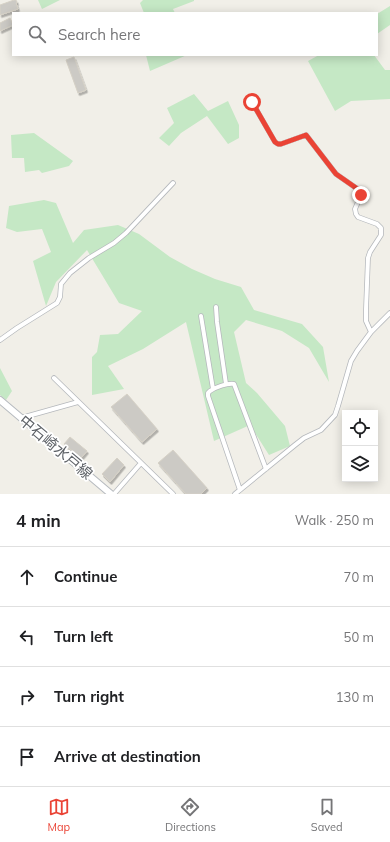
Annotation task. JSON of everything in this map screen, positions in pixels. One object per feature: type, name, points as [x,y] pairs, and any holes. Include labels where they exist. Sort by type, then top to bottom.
[{"type":"main road","name":"中石崎水戸線","points":[[0,400],[112,494]]},
{"type":"street","points":[[252,102],[275,142],[278,144],[306,135],[336,174],[359,190],[361,195],[355,209],[358,217],[377,224],[381,228],[381,235],[370,252],[368,258],[366,321],[371,332]]},
{"type":"street","points":[[0,340],[58,303],[61,284],[70,273],[126,233],[173,184]]},
{"type":"street","points":[[216,307],[226,384]]},
{"type":"street","points":[[235,494],[304,438],[321,430],[335,415],[351,361],[371,332],[390,313]]},
{"type":"street","points":[[201,316],[213,389]]},
{"type":"street","points":[[54,378],[173,494]]},
{"type":"street","points":[[240,490],[208,396],[208,393],[213,389],[226,384],[234,384],[266,469]]},
{"type":"street","points":[[21,418],[78,402]]},
{"type":"street","points":[[112,494],[141,463]]},
{"type":"green space","points":[[38,0],[60,0],[42,9]]},
{"type":"green space","points":[[143,0],[194,0],[173,9],[174,12],[144,12],[140,3]]},
{"type":"green space","points":[[390,6],[390,25],[378,33],[378,13]]},
{"type":"green space","points":[[146,56],[185,56],[150,71]]},
{"type":"green space","points":[[317,56],[375,56],[385,70],[390,70],[390,99],[351,101],[335,111],[308,61]]},
{"type":"green space","points":[[194,94],[208,111],[228,101],[239,125],[239,138],[228,144],[207,116],[181,133],[169,146],[159,138],[174,123],[167,108]]},
{"type":"green space","points":[[34,133],[73,161],[69,166],[42,173],[39,170],[25,172],[24,158],[12,158],[11,135]]},
{"type":"green space","points":[[44,200],[56,203],[73,243],[84,230],[118,225],[139,234],[170,257],[192,269],[215,279],[241,287],[254,310],[302,324],[323,347],[329,382],[309,348],[282,331],[246,320],[234,332],[246,383],[257,393],[285,426],[290,446],[269,455],[250,425],[214,441],[186,322],[143,349],[108,366],[124,389],[92,395],[92,357],[97,352],[100,335],[118,334],[142,311],[119,303],[87,250],[56,282],[46,306],[33,261],[51,252],[42,229],[17,232],[6,228],[9,206]]},
{"type":"green space","points":[[0,368],[12,391],[6,400],[0,395]]},
{"type":"building","points":[[16,0],[18,9],[0,15],[0,5]]},
{"type":"building","points":[[10,18],[12,25],[0,31],[0,23]]},
{"type":"building","points":[[74,57],[86,90],[78,93],[66,60]]},
{"type":"building","points":[[127,394],[157,429],[142,442],[111,407]]},
{"type":"building","points":[[70,437],[87,451],[81,458],[64,444]]},
{"type":"building","points":[[173,450],[207,488],[201,494],[186,494],[158,463]]},
{"type":"building","points":[[117,458],[124,465],[110,482],[102,474]]},
{"type":"route","points":[[252,102],[275,142],[281,144],[306,135],[336,174],[359,190],[361,195]]}]
